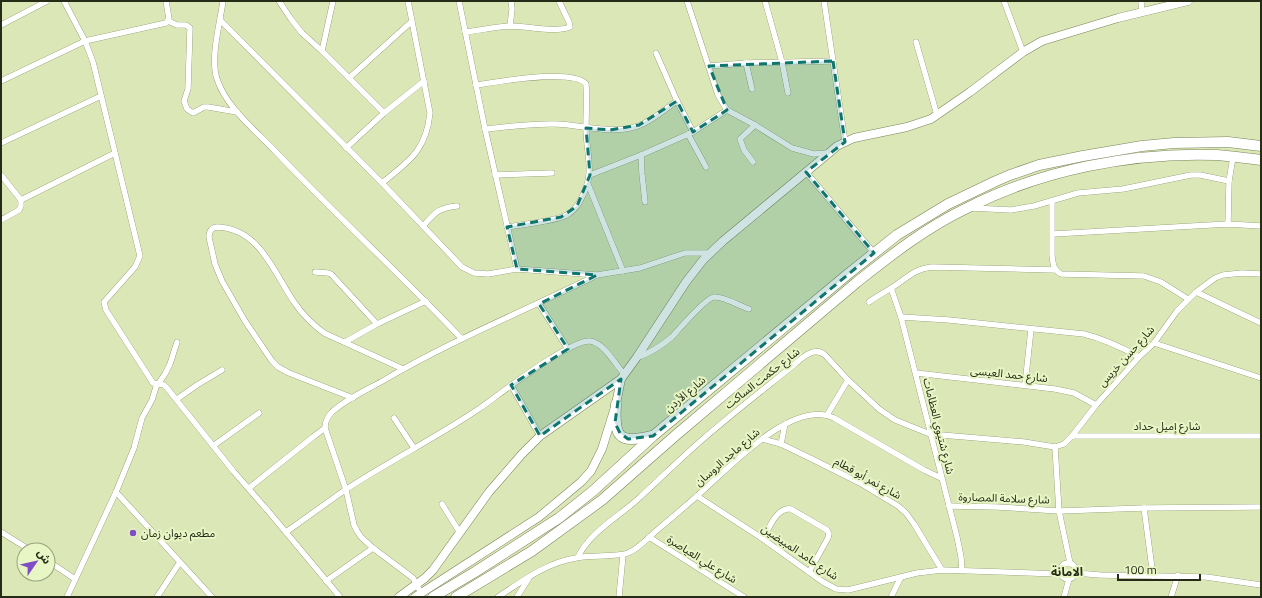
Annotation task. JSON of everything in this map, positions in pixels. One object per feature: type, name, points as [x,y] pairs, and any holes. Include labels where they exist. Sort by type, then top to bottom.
[{"type":"highway","name":"شارع الأردن","points":[[433,597],[488,564],[559,518],[593,491],[653,436],[874,253],[897,235],[948,204],[996,180],[1010,175],[1039,165],[1083,156],[1142,146],[1174,143],[1228,142],[1261,146]]},
{"type":"highway","points":[[456,597],[532,550],[584,514],[857,282],[900,249],[953,215],[966,208],[1024,184],[1080,168],[1144,158],[1188,155],[1216,155],[1261,160]]},
{"type":"highway","points":[[616,404],[615,423],[617,429],[623,437],[636,440],[653,436]]},
{"type":"street","points":[[1,25],[47,1]]},
{"type":"street","points":[[64,1],[86,41],[93,62],[140,256],[135,267],[106,298],[104,302],[108,314],[153,383],[164,385],[177,399],[234,472],[340,597]]},
{"type":"street","points":[[166,1],[168,21]]},
{"type":"street","points":[[223,1],[215,54],[215,71],[222,92],[227,100],[291,168],[426,301],[461,338]]},
{"type":"street","points":[[279,1],[302,33],[322,51],[384,114]]},
{"type":"street","points":[[322,51],[333,1]]},
{"type":"street","points":[[382,183],[408,161],[419,149],[429,125],[430,113],[408,1]]},
{"type":"street","points":[[459,1],[485,129],[517,269]]},
{"type":"street","points":[[510,26],[512,9],[511,1]]},
{"type":"street","points":[[465,32],[510,26],[554,29],[570,27],[559,1]]},
{"type":"street","points":[[687,1],[718,95],[727,110],[792,148],[814,154],[828,152]]},
{"type":"street","points":[[765,1],[782,62],[788,93]]},
{"type":"street","points":[[824,1],[845,142]]},
{"type":"street","points":[[1004,1],[1023,52]]},
{"type":"street","points":[[1141,1],[1142,13]]},
{"type":"street","points":[[399,597],[417,585],[433,570],[497,482],[540,436],[622,376],[637,357],[686,282],[710,253],[729,235],[828,152],[845,142],[861,136],[922,123],[937,115],[970,92],[1023,52],[1049,38],[1118,18],[1188,1]]},
{"type":"street","points":[[1,81],[86,41],[163,24],[168,21]]},
{"type":"street","points":[[168,21],[177,25],[186,25],[190,28],[188,89],[184,101],[187,110],[193,114],[204,107],[208,107],[237,112]]},
{"type":"street","points":[[220,21],[382,183],[462,267],[469,271],[488,274],[517,269],[597,275],[652,265],[686,253],[710,253]]},
{"type":"street","points":[[349,78],[412,22]]},
{"type":"street","points":[[916,42],[937,115]]},
{"type":"street","points":[[656,54],[706,167]]},
{"type":"street","points":[[709,66],[746,63],[833,61]]},
{"type":"street","points":[[746,63],[752,89]]},
{"type":"street","points":[[476,85],[561,76],[581,80],[586,84],[586,128],[590,175],[588,184],[577,206],[566,215],[507,227]]},
{"type":"street","points":[[346,148],[424,81]]},
{"type":"street","points":[[1,142],[101,96]]},
{"type":"street","points":[[485,129],[556,124],[610,130],[639,125],[677,101]]},
{"type":"street","points":[[590,175],[641,155],[690,133],[727,110]]},
{"type":"street","points":[[753,162],[744,150],[740,139],[755,125]]},
{"type":"street","points":[[21,200],[115,153]]},
{"type":"street","points":[[641,155],[645,202]]},
{"type":"street","points":[[1228,224],[1229,181],[1233,157]]},
{"type":"street","points":[[806,172],[874,253]]},
{"type":"street","points":[[495,175],[552,173]]},
{"type":"street","points":[[1,175],[21,200],[22,206],[19,210],[1,220]]},
{"type":"street","points":[[966,208],[1011,210],[1034,206],[1078,193],[1123,189],[1191,175],[1200,175],[1229,181]]},
{"type":"street","points":[[588,184],[623,271]]},
{"type":"street","points":[[1052,201],[1052,255],[1055,270]]},
{"type":"street","points":[[423,226],[439,209],[457,206]]},
{"type":"street","points":[[1053,234],[1228,224],[1261,226]]},
{"type":"street","points":[[353,398],[289,373],[278,367],[272,361],[245,321],[222,282],[215,264],[209,237],[211,229],[216,227],[231,229],[254,242],[267,257],[294,302],[313,325],[324,333],[403,369]]},
{"type":"street","points":[[869,302],[919,269],[932,267],[1055,270],[1061,274],[1144,276],[1160,282],[1188,299]]},
{"type":"street","points":[[315,272],[328,272],[331,274],[377,324]]},
{"type":"street","name":"شارع حسن خريس","points":[[1055,447],[1064,444],[1072,436],[1096,405],[1139,357],[1154,343],[1177,311],[1196,292],[1215,278],[1242,273],[1261,274]]},
{"type":"street","points":[[286,532],[346,490],[480,408],[511,385],[568,349],[586,342],[595,342],[603,347],[622,376],[616,404],[602,449],[591,471],[581,482],[539,517],[418,595],[417,585],[413,578],[373,548],[357,531],[354,525],[346,490],[325,428],[325,423],[331,413],[353,398],[403,369],[461,338],[539,304],[597,275]]},
{"type":"street","name":"شارع شتيوي العظامات","points":[[891,288],[901,317],[916,373],[960,550],[962,570]]},
{"type":"street","points":[[1196,292],[1261,323]]},
{"type":"street","points":[[637,357],[653,351],[662,345],[710,298],[718,297],[749,309]]},
{"type":"street","points":[[345,342],[377,324],[426,301]]},
{"type":"street","points":[[539,304],[568,349]]},
{"type":"street","points":[[901,317],[1072,333],[1101,338],[1118,345],[1139,357]]},
{"type":"street","points":[[1025,385],[1030,329]]},
{"type":"street","points":[[68,597],[116,492],[134,448],[142,418],[152,400],[156,387],[170,364],[177,342]]},
{"type":"street","points":[[1154,343],[1261,378]]},
{"type":"street","name":"شارع حكمت الساكت","points":[[578,557],[581,550],[589,540],[638,499],[702,440],[804,357],[814,352],[822,352],[848,380],[879,409],[895,420],[930,434],[1024,442],[1055,447]]},
{"type":"street","points":[[177,399],[222,370]]},
{"type":"street","name":"شارع حمد العيسى","points":[[916,373],[1055,389],[1074,393],[1096,405]]},
{"type":"street","points":[[828,415],[848,380]]},
{"type":"street","points":[[511,385],[540,436]]},
{"type":"street","points":[[213,446],[259,413]]},
{"type":"street","name":"شارع ماجد الروسان","points":[[498,597],[530,576],[556,563],[578,557],[623,554],[634,549],[762,439],[785,424],[811,414],[828,415],[924,470],[941,478]]},
{"type":"street","points":[[394,418],[414,448]]},
{"type":"street","points":[[781,444],[785,424]]},
{"type":"street","points":[[249,488],[325,428]]},
{"type":"street","name":"شارع إميل حداد","points":[[1072,436],[1261,436]]},
{"type":"street","name":"شارع نمر أبو قطام","points":[[762,439],[781,444],[860,483],[898,506],[906,513],[942,570]]},
{"type":"street","points":[[1055,447],[1059,511],[1067,564]]},
{"type":"street","points":[[116,492],[212,597]]},
{"type":"street","name":"شارع حامد المبيضين","points":[[697,496],[763,539],[831,587],[842,590],[857,588],[917,573],[942,570],[1061,574]]},
{"type":"street","points":[[442,504],[460,533]]},
{"type":"street","name":"شارع سلامة المصاروة","points":[[949,506],[1059,511],[1144,508],[1261,507]]},
{"type":"street","points":[[763,539],[778,513],[786,508],[791,509],[825,529],[829,534],[829,537],[809,572]]},
{"type":"street","points":[[1144,508],[1153,576]]},
{"type":"street","points":[[1,532],[17,542]]},
{"type":"street","name":"شارع علي العياصرة","points":[[649,537],[744,597]]},
{"type":"street","points":[[326,581],[373,548]]},
{"type":"street","points":[[619,597],[623,554]]},
{"type":"street","points":[[157,597],[180,562]]},
{"type":"street","points":[[1069,579],[1065,578],[1061,574],[1061,567],[1067,564],[1075,567],[1076,573]]},
{"type":"street","points":[[56,566],[75,579]]},
{"type":"street","points":[[1064,597],[1069,579],[1076,573],[1100,575],[1206,577],[1261,585]]},
{"type":"street","points":[[517,597],[530,576]]},
{"type":"street","points":[[1171,597],[1178,576]]},
{"type":"street","points":[[891,597],[901,577]]},
{"type":"highlighted area","points":[[833,61],[845,142],[806,172],[874,253],[653,436],[628,439],[620,433],[615,423],[621,379],[540,436],[511,385],[568,349],[539,304],[597,275],[517,269],[507,227],[561,217],[577,206],[590,175],[586,128],[610,130],[639,125],[677,101],[693,132],[727,110],[709,66]]},
{"type":"place","name":"مطعم ديوان زمان","points":[[133,533]]},
{"type":"district","name":"الامانة","points":[[1067,572]]}]
